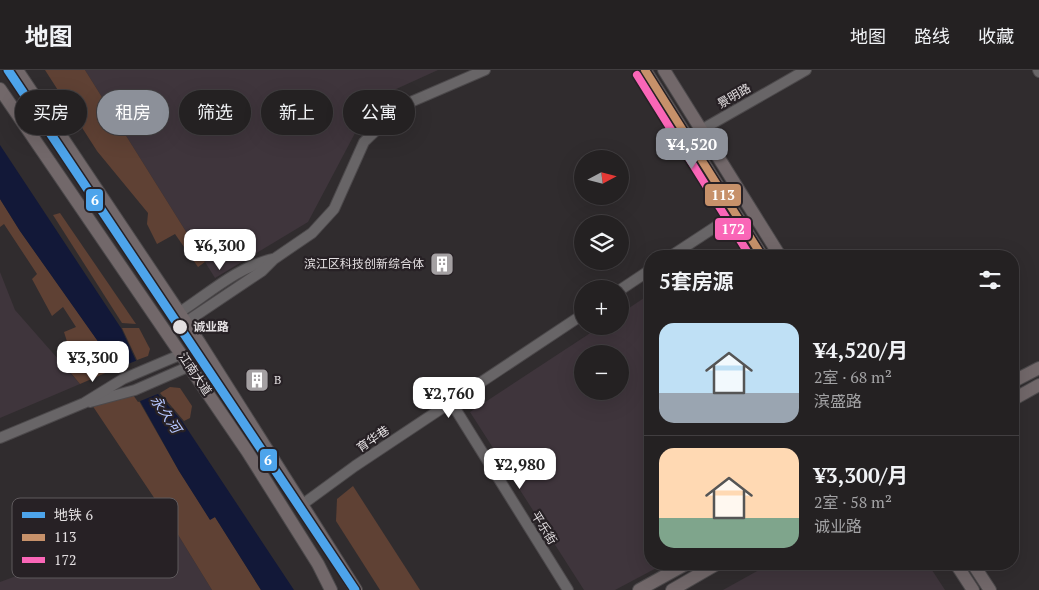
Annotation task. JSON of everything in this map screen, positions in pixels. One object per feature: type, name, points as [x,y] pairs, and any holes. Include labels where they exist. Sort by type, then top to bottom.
[{"type":"main road","name":"江南大道","points":[[17,70],[183,317],[356,590]]},
{"type":"main road","points":[[645,70],[758,250]]},
{"type":"main road","points":[[664,70],[776,250]]},
{"type":"main road","name":"江南大道","points":[[0,89],[252,459],[318,564],[331,590]]},
{"type":"main road","points":[[1019,378],[1039,368]]},
{"type":"main road","points":[[1019,396],[1039,385]]},
{"type":"main road","points":[[639,590],[675,570]]},
{"type":"main road","points":[[672,590],[707,570]]},
{"type":"main road","points":[[960,570],[973,590]]},
{"type":"main road","points":[[978,570],[990,590]]},
{"type":"street","points":[[183,317],[262,271],[274,259],[312,233],[334,209],[364,142],[388,118],[406,104],[485,70]]},
{"type":"street","name":"景明路","points":[[701,130],[806,70]]},
{"type":"street","points":[[680,250],[735,214]]},
{"type":"street","points":[[629,284],[644,274]]},
{"type":"street","name":"育华巷","points":[[303,504],[355,466],[574,320]]},
{"type":"street","points":[[84,404],[115,384],[182,354]]},
{"type":"street","points":[[0,438],[84,404],[112,398],[190,366]]},
{"type":"street","name":"平乐街","points":[[451,402],[568,590]]},
{"type":"shaded area","points":[[45,70],[85,70],[98,90],[97,135],[126,135],[205,262],[198,267],[175,234],[157,244],[147,224],[148,213],[97,151],[87,135],[87,90],[58,90]]},
{"type":"shaded area","points":[[85,70],[438,70],[394,90],[343,90],[343,135],[354,135],[308,222],[215,278],[126,135],[169,135],[169,90],[98,90]]},
{"type":"shaded area","points":[[0,199],[20,231],[117,368],[80,384],[65,366],[70,351],[64,332],[76,327],[63,307],[52,316],[32,279],[37,274],[4,224],[0,227]]},
{"type":"shaded area","points":[[60,213],[136,324],[122,323],[53,215]]},
{"type":"shaded area","points":[[0,272],[15,310],[80,384],[0,418]]},
{"type":"shaded area","points":[[644,298],[644,570],[653,570],[615,590],[584,590],[470,412],[587,335],[629,335],[629,308]]},
{"type":"shaded area","points":[[122,328],[139,328],[150,349],[148,356],[137,360]]},
{"type":"shaded area","points":[[170,387],[180,388],[192,406],[190,418],[184,421],[160,393]]},
{"type":"shaded area","points":[[135,394],[179,471],[210,519],[215,517],[261,590],[212,590],[178,535],[178,498],[154,498],[92,405]]},
{"type":"shaded area","points":[[353,486],[420,590],[380,590],[336,521],[337,499]]},
{"type":"shaded area","points":[[178,535],[212,590],[0,590],[0,582],[12,578],[178,578]]},
{"type":"shaded area","points":[[759,570],[932,570],[945,590],[723,590]]},
{"type":"water","name":"永久河","points":[[0,145],[121,328],[137,363],[158,394],[182,421],[294,590],[261,590],[215,517],[210,520],[179,471],[140,401],[20,231],[0,199]]},
{"type":"pier","points":[[138,360],[160,393],[138,402],[115,369]]},
{"type":"metro line","name":"6","points":[[8,70],[355,590]]},
{"type":"transit line","name":"113","points":[[645,70],[758,250]]},
{"type":"transit line","name":"172","points":[[637,75],[746,250]]},
{"type":"place","name":"滨江区科技创新综合体","points":[[442,264]]},
{"type":"place","name":"诚业路","points":[[180,327]]},
{"type":"place","name":"B","points":[[257,380]]}]
